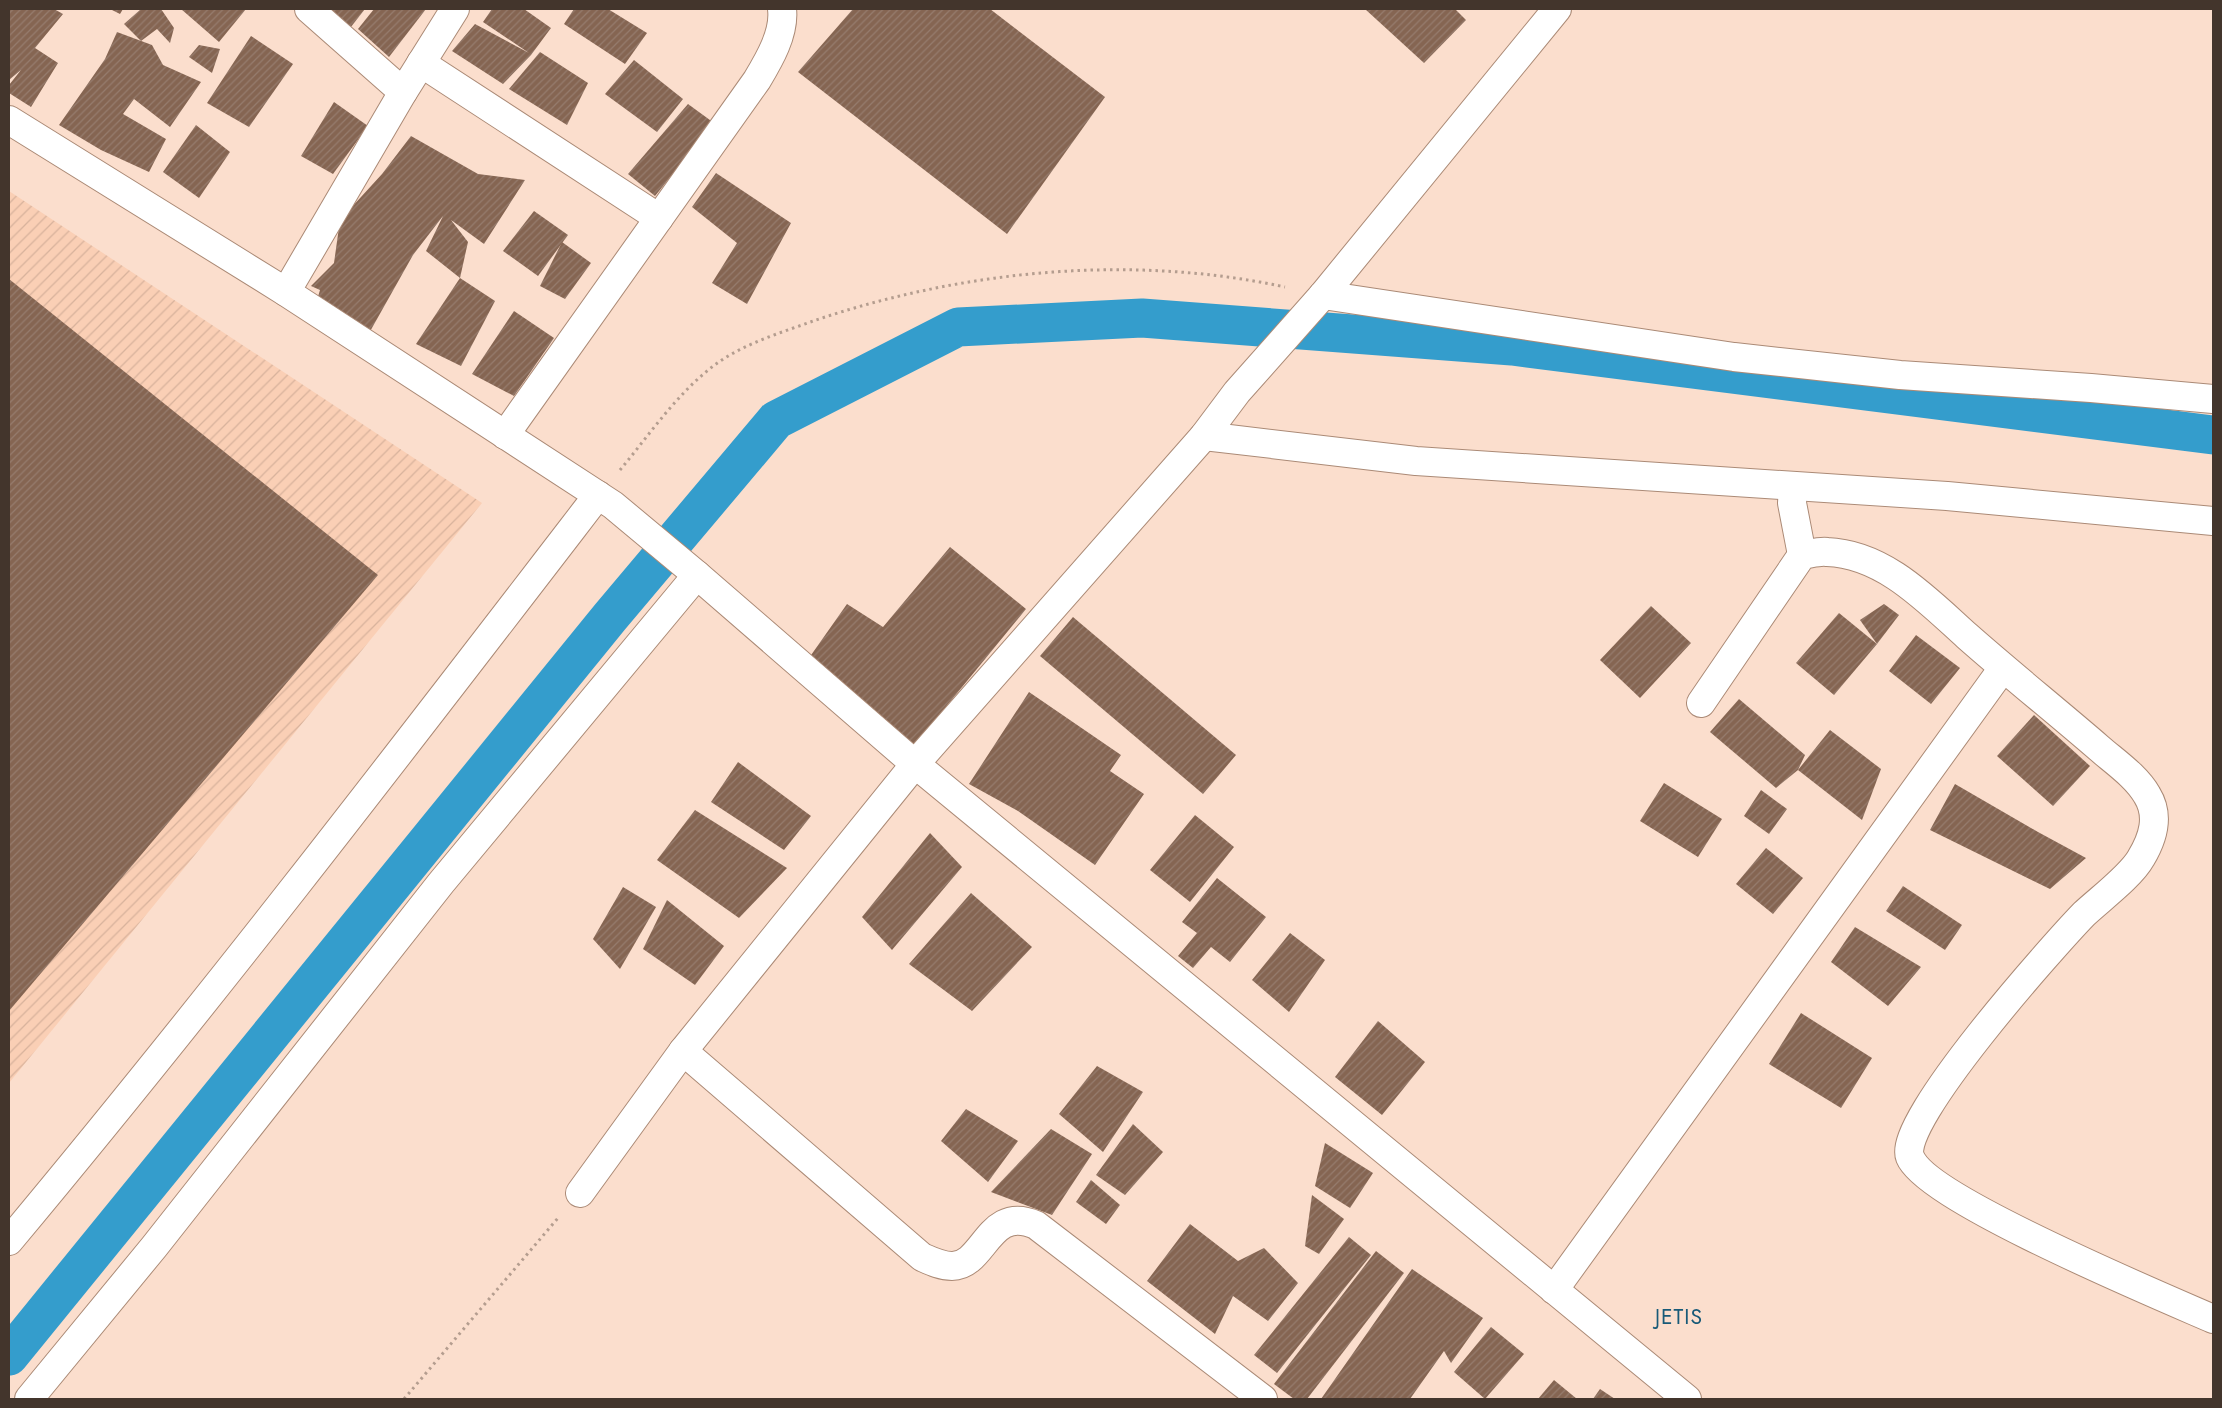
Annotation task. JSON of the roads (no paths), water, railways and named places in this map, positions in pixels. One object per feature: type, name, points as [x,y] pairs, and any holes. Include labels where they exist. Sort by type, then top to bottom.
[{"type":"street","points":[[309,9],[403,92]]},
{"type":"street","points":[[286,292],[420,63],[455,9]]},
{"type":"street","points":[[505,435],[757,80],[771,56],[779,30],[782,9]]},
{"type":"street","points":[[580,1193],[684,1051],[915,764],[1204,436],[1237,392],[1323,295],[1557,9]]},
{"type":"street","points":[[420,63],[659,218]]},
{"type":"street","points":[[9,120],[286,292],[606,500],[692,571],[915,764],[1688,1399]]},
{"type":"street","points":[[1323,295],[1734,357],[1900,375],[2091,388],[2213,399]]},
{"type":"street","points":[[1204,436],[1416,461],[1947,496],[2213,520]]},
{"type":"street","points":[[1701,703],[1802,555],[1792,503],[1793,486]]},
{"type":"street","points":[[9,1241],[99,1133],[606,500]]},
{"type":"street","points":[[1802,555],[1826,552],[1850,556],[1896,576],[2003,668],[2059,712],[2129,774],[2148,795],[2155,817],[2151,840],[2139,863],[2084,915],[1980,1034],[1912,1135],[1909,1154],[1920,1169],[1964,1200],[2116,1278],[2213,1319]]},
{"type":"street","points":[[29,1399],[154,1247],[692,571]]},
{"type":"street","points":[[1554,1290],[2003,668]]},
{"type":"street","points":[[684,1051],[922,1257],[936,1263],[953,1266],[965,1262],[994,1231],[1004,1224],[1023,1219],[1036,1225],[1264,1399]]},
{"type":"waterway","points":[[9,1356],[610,617],[776,420],[958,327],[1142,318],[1512,346],[2213,435]]},
{"type":"district","name":"JETIS","points":[[1679,1317]]}]
